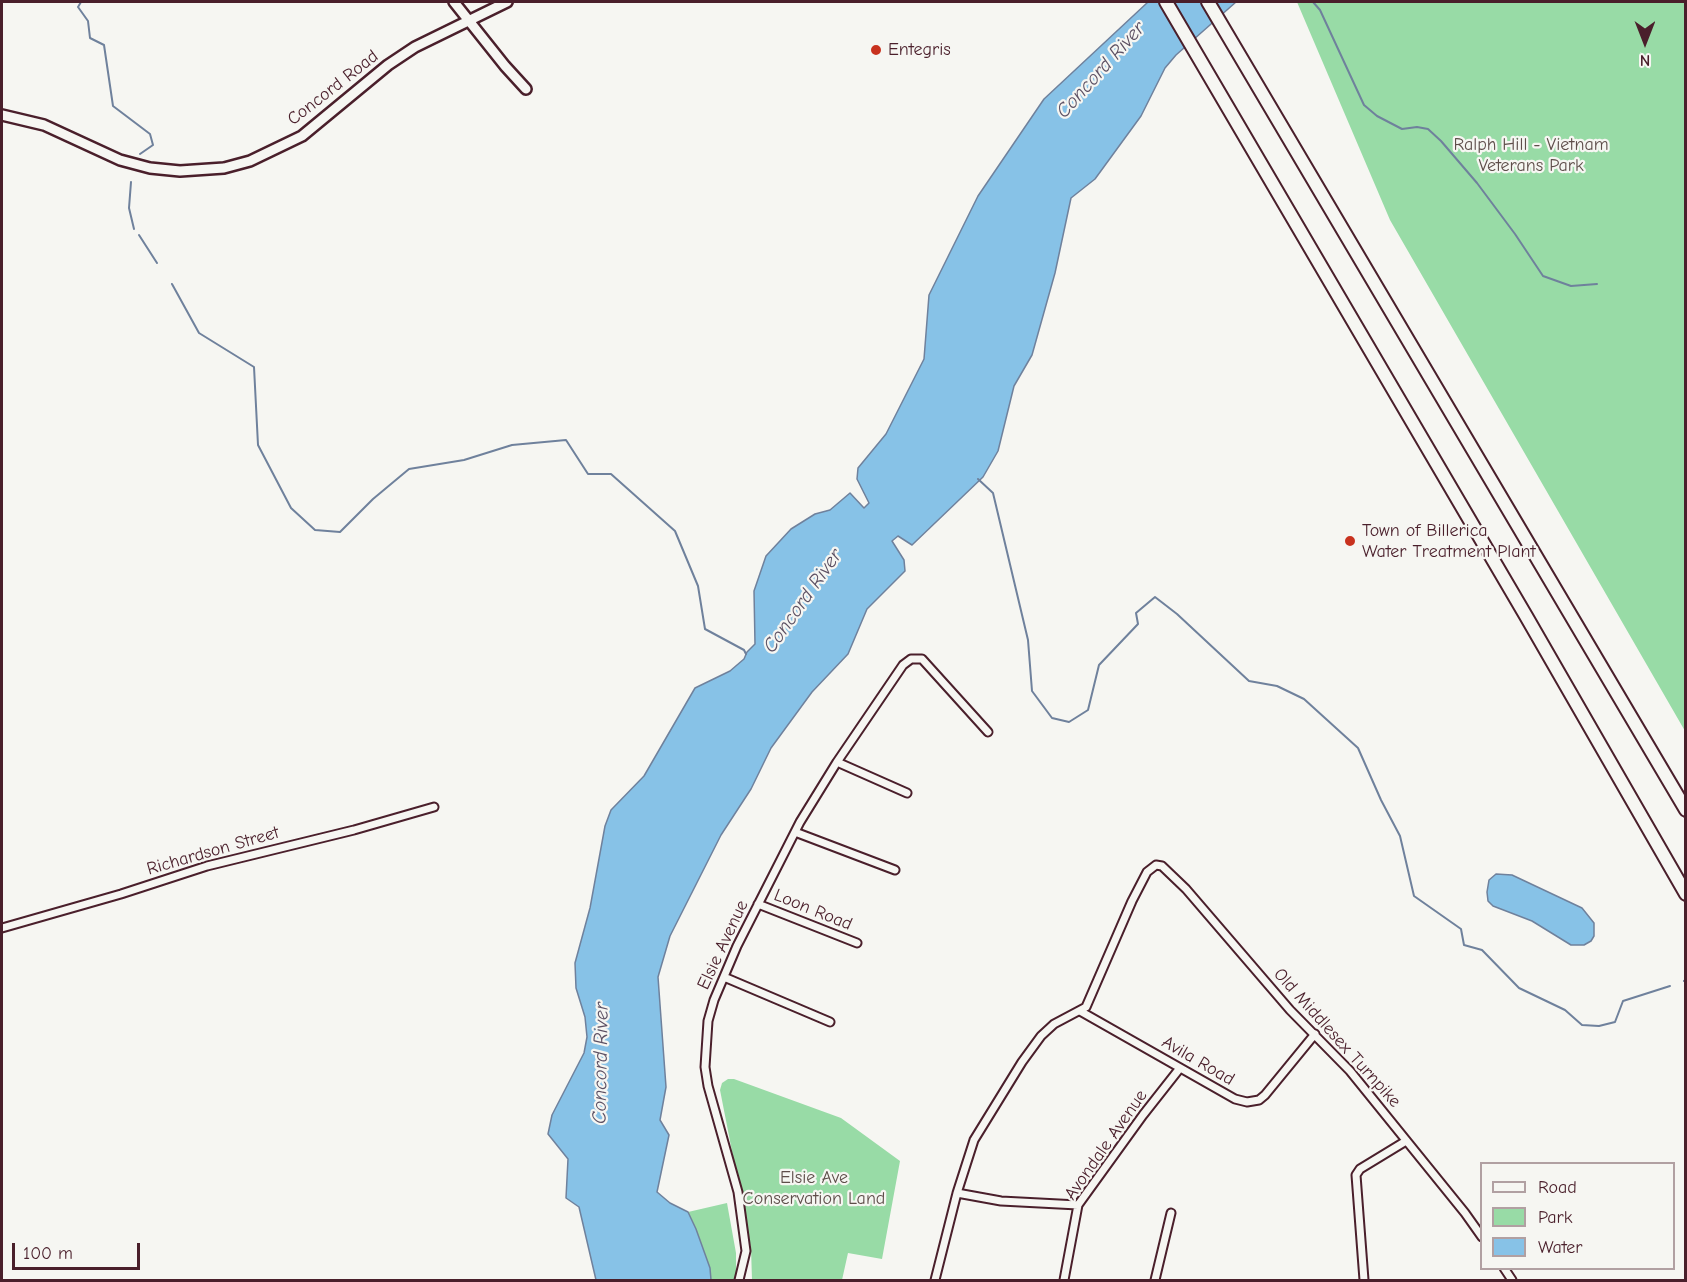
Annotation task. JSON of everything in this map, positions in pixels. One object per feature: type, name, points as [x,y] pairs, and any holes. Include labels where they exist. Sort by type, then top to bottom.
[{"type":"highway","points":[[1166,2],[1686,894]]},
{"type":"highway","points":[[1208,2],[1686,810]]},
{"type":"main road","points":[[454,2],[526,89]]},
{"type":"main road","name":"Concord Road","points":[[2,115],[44,125],[120,160],[150,168],[180,171],[224,168],[250,161],[302,136],[388,64],[428,39],[507,2]]},
{"type":"street","name":"Elsie Avenue","points":[[739,1281],[746,1251],[738,1191],[708,1086],[705,1067],[708,1021],[724,977],[795,832],[837,762],[897,673],[911,659],[922,659],[927,663],[988,732]]},
{"type":"street","points":[[837,762],[908,793]]},
{"type":"street","name":"Richardson Street","points":[[2,928],[121,894],[207,866],[354,830],[434,807]]},
{"type":"street","points":[[795,832],[895,870]]},
{"type":"street","name":"Old Middlesex Turnpike","points":[[1080,1011],[1090,1000],[1115,937],[1147,872],[1153,866],[1162,866],[1218,925],[1290,1010],[1350,1071],[1480,1234]]},
{"type":"street","name":"Loon Road","points":[[758,904],[857,943]]},
{"type":"street","points":[[724,977],[830,1022]]},
{"type":"street","points":[[935,1281],[957,1193],[974,1140],[1022,1062],[1041,1036],[1050,1027],[1080,1011]]},
{"type":"street","name":"Avila Road","points":[[1080,1011],[1235,1099],[1246,1102],[1255,1101],[1265,1095],[1315,1034]]},
{"type":"street","name":"Avondale Avenue","points":[[1064,1281],[1078,1205],[1180,1068]]},
{"type":"street","points":[[1365,1281],[1357,1172],[1406,1141]]},
{"type":"street","points":[[957,1193],[1001,1201],[1078,1205]]},
{"type":"street","points":[[1155,1281],[1171,1213]]},
{"type":"green space","name":"Ralph Hill - Vietnam Veterans Park","points":[[1297,2],[1685,2],[1685,731],[1390,220]]},
{"type":"green space","name":"Elsie Ave Conservation Land","points":[[728,1079],[734,1079],[841,1118],[900,1161],[882,1259],[848,1253],[842,1280],[752,1280],[751,1248],[720,1090],[722,1083]]},
{"type":"green space","name":"Elsie Ave Conservation Land","points":[[727,1203],[736,1253],[736,1280],[711,1280],[710,1268],[688,1212]]},
{"type":"water","name":"Concord River","points":[[1148,2],[1236,2],[1176,55],[1165,68],[1141,116],[1095,179],[1071,198],[1055,273],[1032,355],[1014,386],[998,451],[983,477],[912,545],[898,536],[892,541],[904,560],[905,571],[867,609],[848,654],[812,692],[771,748],[751,789],[721,835],[670,936],[658,977],[666,1087],[660,1120],[669,1135],[657,1192],[670,1203],[688,1212],[710,1268],[711,1280],[596,1280],[579,1207],[566,1198],[568,1159],[548,1134],[552,1115],[584,1053],[587,1037],[585,1017],[576,988],[575,963],[590,908],[605,826],[611,810],[644,776],[695,688],[730,671],[744,659],[755,644],[754,591],[766,556],[791,529],[815,514],[830,510],[850,493],[864,508],[869,503],[857,479],[858,468],[886,434],[924,359],[929,295],[978,196],[1044,99]]},
{"type":"water","points":[[1496,874],[1512,875],[1582,908],[1594,923],[1594,936],[1591,941],[1584,945],[1571,945],[1532,921],[1493,906],[1488,901],[1487,892],[1489,880]]},
{"type":"waterway","points":[[81,2],[78,7],[88,21],[90,38],[104,45],[113,106],[150,134],[153,145],[140,154]]},
{"type":"waterway","points":[[1313,2],[1320,10],[1364,105],[1377,116],[1402,129],[1417,127],[1428,129],[1441,141],[1477,183],[1543,276],[1571,286],[1597,284]]},
{"type":"waterway","points":[[131,182],[129,208],[134,229]]},
{"type":"waterway","points":[[139,235],[157,263]]},
{"type":"waterway","points":[[172,284],[199,333],[254,367],[258,445],[291,508],[315,530],[340,532],[373,499],[409,469],[464,460],[512,445],[566,440],[588,474],[611,474],[675,531],[698,586],[705,629],[744,650],[746,654]]},
{"type":"waterway","points":[[978,479],[993,493],[1028,640],[1032,691],[1052,718],[1069,722],[1088,710],[1099,665],[1138,624],[1136,613],[1155,597],[1177,614],[1249,681],[1277,686],[1304,699],[1358,748],[1400,836],[1414,896],[1461,929],[1464,945],[1482,950],[1519,988],[1565,1010],[1582,1025],[1599,1026],[1615,1022],[1623,1001],[1670,986]]},
{"type":"place","name":"Entegris","points":[[876,50]]},
{"type":"place","name":"Town of Billerica Water Treatment Plant","points":[[1350,541]]}]
